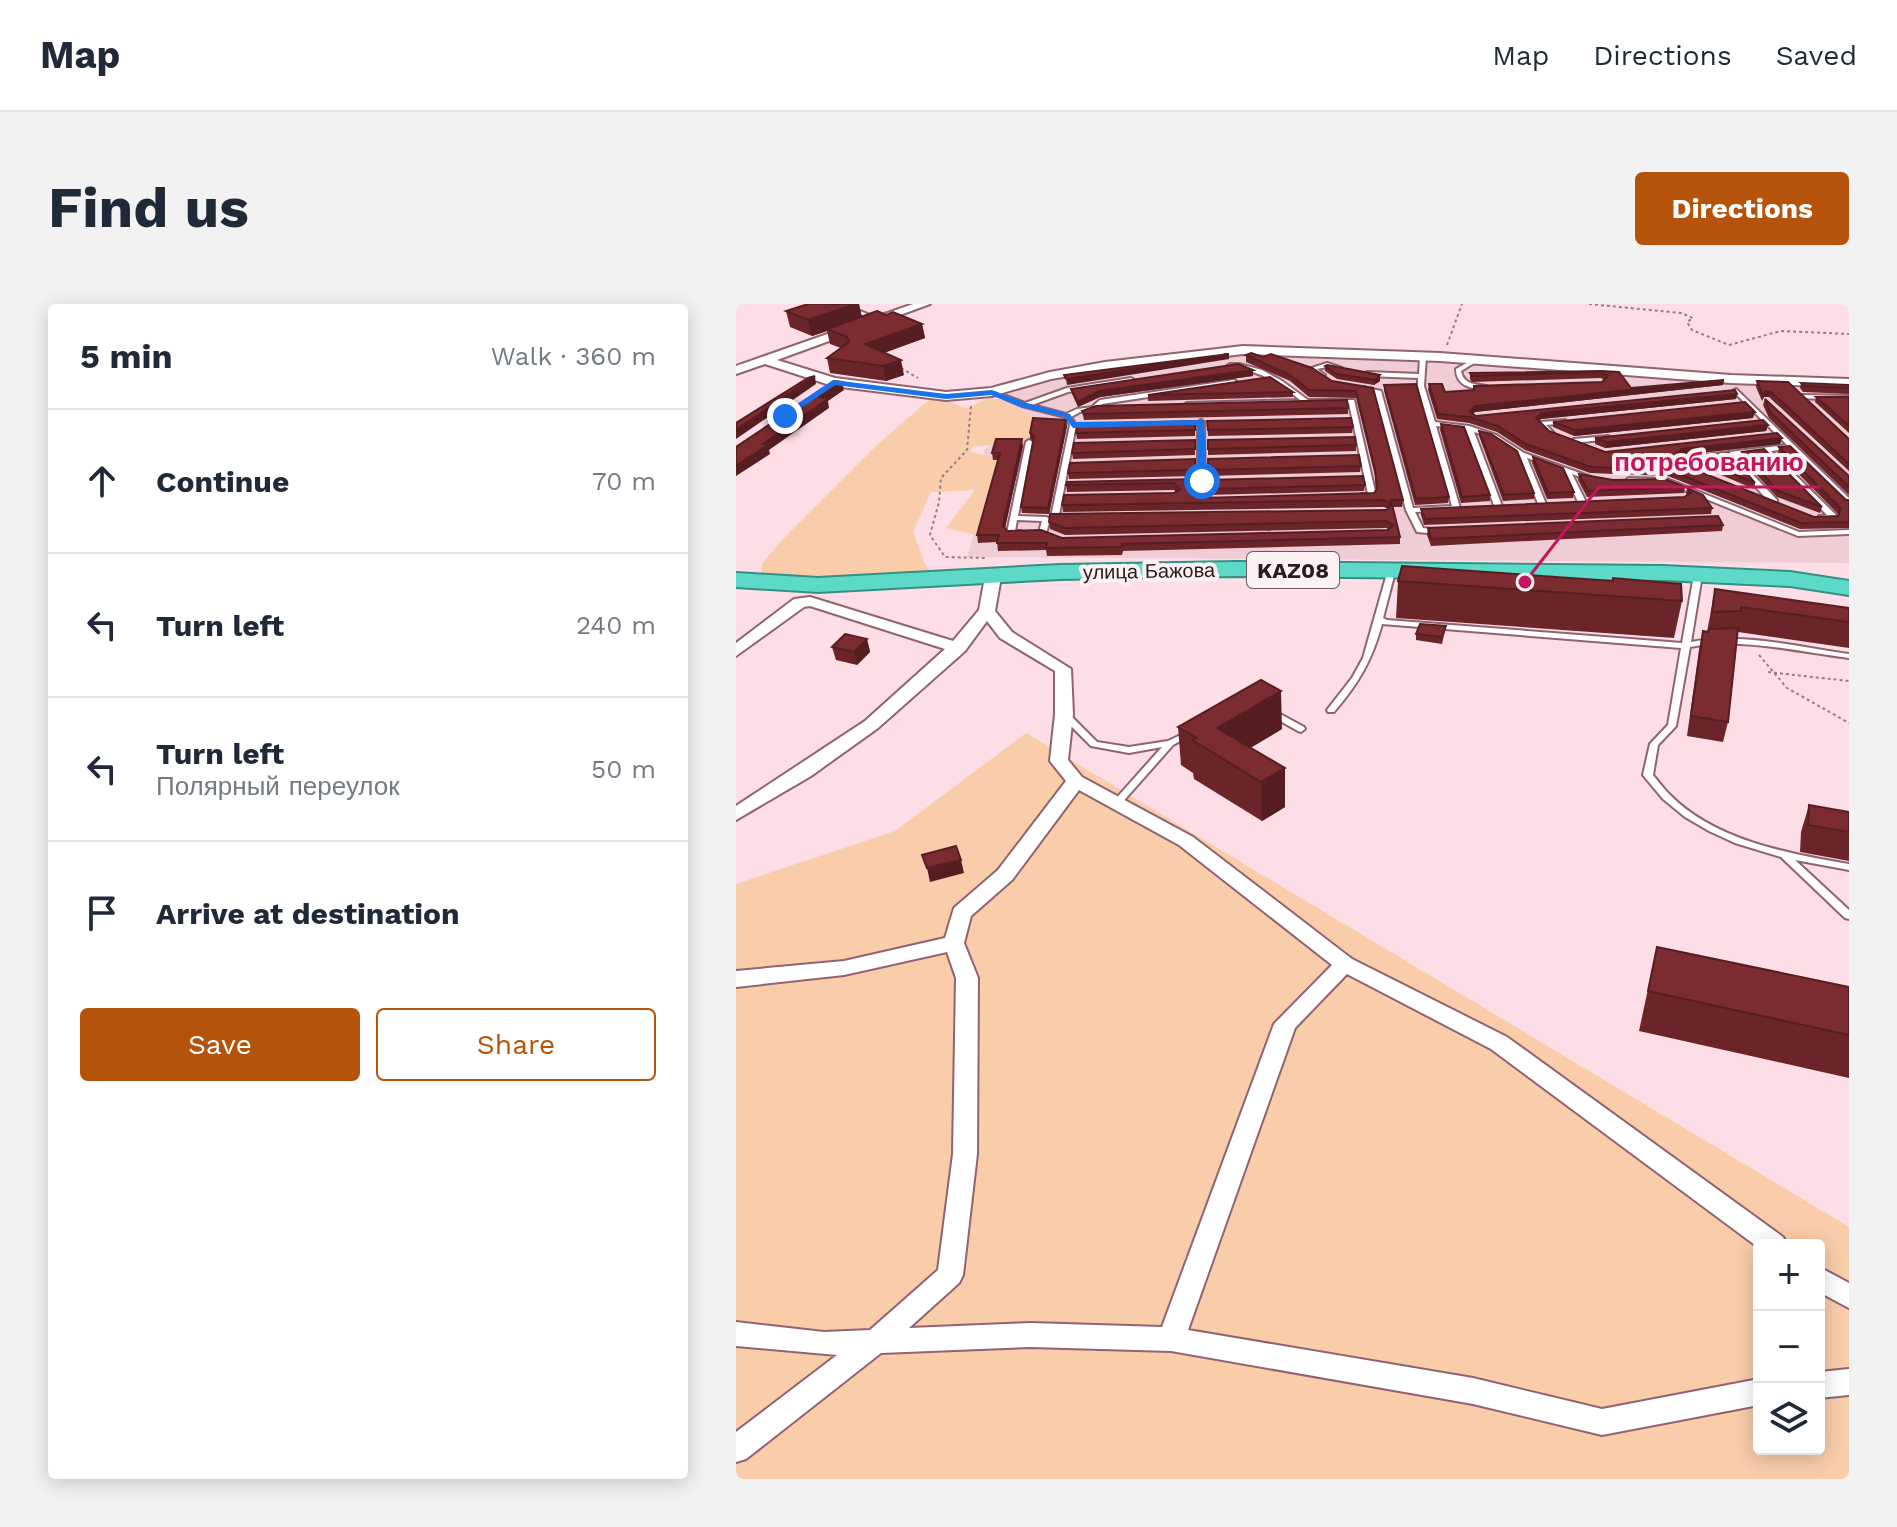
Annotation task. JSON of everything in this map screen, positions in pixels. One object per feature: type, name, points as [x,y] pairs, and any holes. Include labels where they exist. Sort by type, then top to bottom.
[{"type":"highway","name":"улица Бажова","points":[[736,580],[818,585],[995,568],[1698,575],[1790,579],[1849,588]]},
{"type":"street","points":[[737,368],[924,304]]},
{"type":"street","points":[[765,360],[827,386],[925,395],[992,392],[1050,376],[1105,366],[1228,351],[1440,357],[1734,385],[1789,380],[1849,383]]},
{"type":"street","points":[[736,814],[881,718],[959,648],[987,611],[995,568]]},
{"type":"street","points":[[736,651],[800,602],[810,601],[830,604],[847,615],[959,648]]},
{"type":"street","points":[[987,611],[1006,635],[1063,669],[1064,714],[1059,761],[1076,781],[1186,841],[1345,964],[1499,1043],[1766,1239]]},
{"type":"street","points":[[736,1449],[873,1344],[950,1275],[965,1154],[967,978],[954,943],[961,913],[1005,875],[1076,781]]},
{"type":"street","points":[[736,979],[844,968],[954,943]]},
{"type":"street","points":[[1171,1339],[1285,1024],[1345,964]]},
{"type":"street","points":[[1825,1282],[1849,1297]]},
{"type":"street","points":[[736,1334],[824,1344],[1031,1335],[1171,1339],[1473,1391],[1602,1422],[1753,1393]]},
{"type":"street","points":[[1825,1384],[1849,1382]]},
{"type":"lane","points":[[838,304],[880,320]]},
{"type":"lane","points":[[1228,351],[1240,364],[1287,385],[1305,401]]},
{"type":"lane","points":[[1423,356],[1420,376],[1456,508]]},
{"type":"lane","points":[[1440,357],[1458,370],[1462,383],[1470,387],[1497,387]]},
{"type":"lane","points":[[1458,370],[1476,360]]},
{"type":"lane","points":[[1224,366],[1240,364]]},
{"type":"lane","points":[[1334,384],[1312,369],[1327,365],[1397,377],[1420,376]]},
{"type":"lane","points":[[1349,386],[1378,391],[1397,377]]},
{"type":"lane","points":[[1253,380],[1268,378]]},
{"type":"lane","points":[[1024,405],[1067,390],[1133,380]]},
{"type":"lane","points":[[1789,380],[1810,406]]},
{"type":"lane","points":[[1095,407],[1100,402],[1138,395],[1237,382]]},
{"type":"lane","points":[[1720,393],[1734,385],[1746,403],[1849,502]]},
{"type":"lane","points":[[1378,391],[1410,510],[1420,530],[1448,531]]},
{"type":"lane","points":[[992,392],[1024,405],[1067,416],[1095,407],[1118,408]]},
{"type":"lane","points":[[1801,397],[1849,398]]},
{"type":"lane","points":[[1838,398],[1849,408]]},
{"type":"lane","points":[[1181,406],[1352,401],[1372,496],[1356,497]]},
{"type":"lane","points":[[1730,405],[1746,403]]},
{"type":"lane","points":[[1043,532],[1060,497],[1073,425],[1067,416]]},
{"type":"lane","points":[[1341,419],[1356,419]]},
{"type":"lane","points":[[1573,421],[1541,424],[1551,433],[1594,449]]},
{"type":"lane","points":[[1748,422],[1764,421]]},
{"type":"lane","points":[[1201,422],[1202,500],[1218,500]]},
{"type":"lane","points":[[1187,423],[1217,422]]},
{"type":"lane","points":[[1431,424],[1469,428],[1494,436],[1522,454],[1600,480]]},
{"type":"lane","points":[[1073,425],[1087,425]]},
{"type":"lane","points":[[1469,428],[1498,506]]},
{"type":"lane","points":[[1762,436],[1778,434]]},
{"type":"lane","points":[[1574,441],[1621,436]]},
{"type":"lane","points":[[1344,438],[1359,438]]},
{"type":"lane","points":[[1187,442],[1217,441]]},
{"type":"lane","points":[[1029,442],[1011,533],[1043,532],[1052,538]]},
{"type":"lane","points":[[1069,444],[1084,444]]},
{"type":"lane","points":[[1692,470],[1681,460],[1792,447]]},
{"type":"lane","points":[[1766,450],[1833,517],[1815,518]]},
{"type":"lane","points":[[1522,454],[1542,504]]},
{"type":"lane","points":[[1730,454],[1774,502]]},
{"type":"lane","points":[[1350,457],[1364,456]]},
{"type":"lane","points":[[1187,461],[1217,460]]},
{"type":"lane","points":[[1066,464],[1081,464]]},
{"type":"lane","points":[[1567,471],[1582,502]]},
{"type":"lane","points":[[1354,477],[1369,477]]},
{"type":"lane","points":[[1187,481],[1218,480]]},
{"type":"lane","points":[[1623,481],[1665,480],[1798,534],[1849,532]]},
{"type":"lane","points":[[1062,484],[1078,484]]},
{"type":"lane","points":[[1746,491],[1788,507]]},
{"type":"lane","points":[[1060,497],[1074,497]]},
{"type":"lane","points":[[1569,503],[1596,502]]},
{"type":"lane","points":[[1527,505],[1555,503]]},
{"type":"lane","points":[[1484,507],[1513,505]]},
{"type":"lane","points":[[1410,510],[1470,507]]},
{"type":"lane","points":[[1015,518],[1082,517]]},
{"type":"lane","points":[[1331,710],[1361,675],[1370,656],[1391,572]]},
{"type":"lane","points":[[1698,575],[1683,646],[1672,726],[1654,744],[1648,775],[1664,798],[1706,828],[1785,855],[1849,867]]},
{"type":"lane","points":[[1379,619],[1514,634],[1683,646],[1699,641],[1849,656]]},
{"type":"lane","points":[[1260,709],[1270,711],[1301,729]]},
{"type":"lane","points":[[1064,714],[1094,744],[1129,750],[1170,743],[1204,726]]},
{"type":"lane","points":[[1116,804],[1170,743]]},
{"type":"lane","points":[[1785,855],[1849,916]]},
{"type":"path","points":[[1440,357],[1451,339],[1462,304]]},
{"type":"path","points":[[1589,304],[1681,313],[1693,318],[1687,322],[1692,330],[1729,345],[1781,331],[1849,334]]},
{"type":"path","points":[[897,362],[920,379],[927,388],[925,395]]},
{"type":"path","points":[[973,394],[967,450],[948,468],[937,486],[940,499],[928,525],[932,543],[945,557],[995,568]]},
{"type":"path","points":[[1753,645],[1768,672],[1793,694],[1849,723]]},
{"type":"path","points":[[1768,672],[1849,681]]},
{"type":"shaded area","points":[[1243,354],[1444,363],[1742,385],[1849,387],[1849,563],[967,557],[986,490],[984,450],[1015,428],[1002,401],[1005,392],[1087,373]]},
{"type":"shaded area","points":[[930,399],[943,399],[966,408],[987,399],[999,399],[1039,420],[1040,426],[1027,441],[972,447],[971,452],[1005,460],[981,536],[946,528],[975,490],[931,492],[913,532],[925,564],[933,574],[815,579],[761,575],[762,564],[780,542],[877,445]]},
{"type":"shaded area","points":[[1026,733],[1849,1227],[1849,1479],[736,1479],[736,884],[895,831]]},
{"type":"building","points":[[808,304],[856,304],[808,320],[786,311]]},
{"type":"building","points":[[877,311],[886,315],[893,312],[922,324],[865,344],[901,360],[883,366],[827,358],[849,342],[847,337],[827,329]]},
{"type":"building","points":[[1251,353],[1263,357],[1271,354],[1312,368],[1332,381],[1373,388],[1403,500],[1391,500],[1400,537],[1046,548],[1047,543],[997,543],[999,535],[977,535],[1000,453],[992,453],[996,439],[1022,439],[1003,525],[1007,531],[1041,530],[1062,538],[1388,530],[1393,525],[1386,521],[1064,528],[1049,522],[1050,514],[1387,510],[1391,504],[1384,500],[1062,505],[1064,495],[1174,493],[1180,489],[1174,483],[1066,485],[1067,482],[1195,479],[1195,493],[1202,498],[1374,493],[1377,489],[1375,469],[1356,391],[1309,390],[1290,375],[1246,355]]},
{"type":"building","points":[[1229,354],[1066,379],[1064,375]]},
{"type":"building","points":[[1238,364],[1253,370],[1099,391],[1078,402],[1071,389]]},
{"type":"building","points":[[1327,365],[1380,375],[1375,380],[1337,374]]},
{"type":"building","points":[[1601,371],[1619,372],[1631,388],[1724,380],[1475,406],[1470,412],[1476,416],[1735,390],[1737,394],[1541,413],[1536,418],[1549,431],[1605,452],[1777,433],[1782,438],[1682,449],[1676,454],[1690,468],[1814,517],[1838,516],[1841,509],[1779,447],[1790,446],[1849,500],[1849,522],[1801,523],[1669,470],[1591,467],[1526,444],[1498,426],[1470,417],[1438,414],[1429,384],[1442,384],[1445,392],[1474,390],[1474,386],[1602,382],[1608,376],[1602,372],[1472,376],[1470,373]]},
{"type":"building","points":[[815,376],[736,430],[736,423]]},
{"type":"building","points":[[1270,377],[1293,392],[1148,395]]},
{"type":"building","points":[[834,381],[842,382],[819,397],[828,399],[736,466],[736,447]]},
{"type":"building","points":[[1757,381],[1788,382],[1849,439],[1849,464],[1770,391],[1763,396]]},
{"type":"building","points":[[1801,383],[1849,385],[1849,388],[1805,386]]},
{"type":"building","points":[[1416,384],[1449,497],[1416,499],[1384,385]]},
{"type":"building","points":[[1816,397],[1849,397],[1849,426]]},
{"type":"building","points":[[1765,399],[1849,476],[1849,487],[1770,412]]},
{"type":"building","points":[[1347,400],[1348,408],[1084,414],[1082,411],[1096,406]]},
{"type":"building","points":[[1745,402],[1755,412],[1575,430],[1553,422]]},
{"type":"building","points":[[1033,418],[1066,420],[1048,508],[1021,507],[1034,437],[1030,433]]},
{"type":"building","points":[[1351,418],[1353,427],[1208,430],[1207,421]]},
{"type":"building","points":[[1763,420],[1768,425],[1606,442],[1595,438]]},
{"type":"building","points":[[1195,421],[1195,430],[1076,433],[1078,424]]},
{"type":"building","points":[[1441,424],[1464,427],[1490,495],[1462,497]]},
{"type":"building","points":[[1479,431],[1491,434],[1517,451],[1534,493],[1504,495]]},
{"type":"building","points":[[1355,437],[1356,445],[1208,449],[1208,440]]},
{"type":"building","points":[[1195,440],[1195,449],[1072,453],[1074,443]]},
{"type":"building","points":[[1764,449],[1822,507],[1778,491],[1742,452]]},
{"type":"building","points":[[1729,453],[1755,483],[1694,457]]},
{"type":"building","points":[[1359,455],[1361,466],[1208,470],[1208,459]]},
{"type":"building","points":[[1533,457],[1563,468],[1574,492],[1548,493]]},
{"type":"building","points":[[1195,459],[1195,470],[1068,473],[1070,463]]},
{"type":"building","points":[[1579,474],[1613,480],[1665,479],[1685,487],[1588,491]]},
{"type":"building","points":[[1363,476],[1365,485],[1208,489],[1208,480]]},
{"type":"building","points":[[1687,488],[1703,495],[1712,508],[1425,519],[1421,509],[1684,497],[1691,493]]},
{"type":"building","points":[[1718,516],[1723,525],[1431,539],[1428,528]]},
{"type":"building","points":[[1402,566],[1681,584],[1682,601],[1398,581]]},
{"type":"building","points":[[1715,589],[1849,608],[1849,622],[1741,607],[1741,611],[1712,612]]},
{"type":"building","points":[[1420,624],[1446,626],[1442,637],[1416,634]]},
{"type":"building","points":[[1738,628],[1728,722],[1691,716],[1703,631]]},
{"type":"building","points":[[845,634],[867,639],[854,652],[832,647]]},
{"type":"building","points":[[1261,680],[1281,691],[1217,728],[1285,768],[1261,782],[1192,740],[1197,738],[1178,727]]},
{"type":"building","points":[[1809,805],[1849,812],[1849,832],[1808,825]]},
{"type":"building","points":[[956,846],[961,860],[927,868],[922,855]]},
{"type":"building","points":[[1657,947],[1849,987],[1849,1035],[1648,991]]},
{"type":"place","name":"потребованию","points":[[1525,582]]},
{"type":"route","points":[[785,416],[833,382],[925,395],[992,392],[1024,405],[1067,416],[1073,425],[1201,422],[1202,481]]}]
